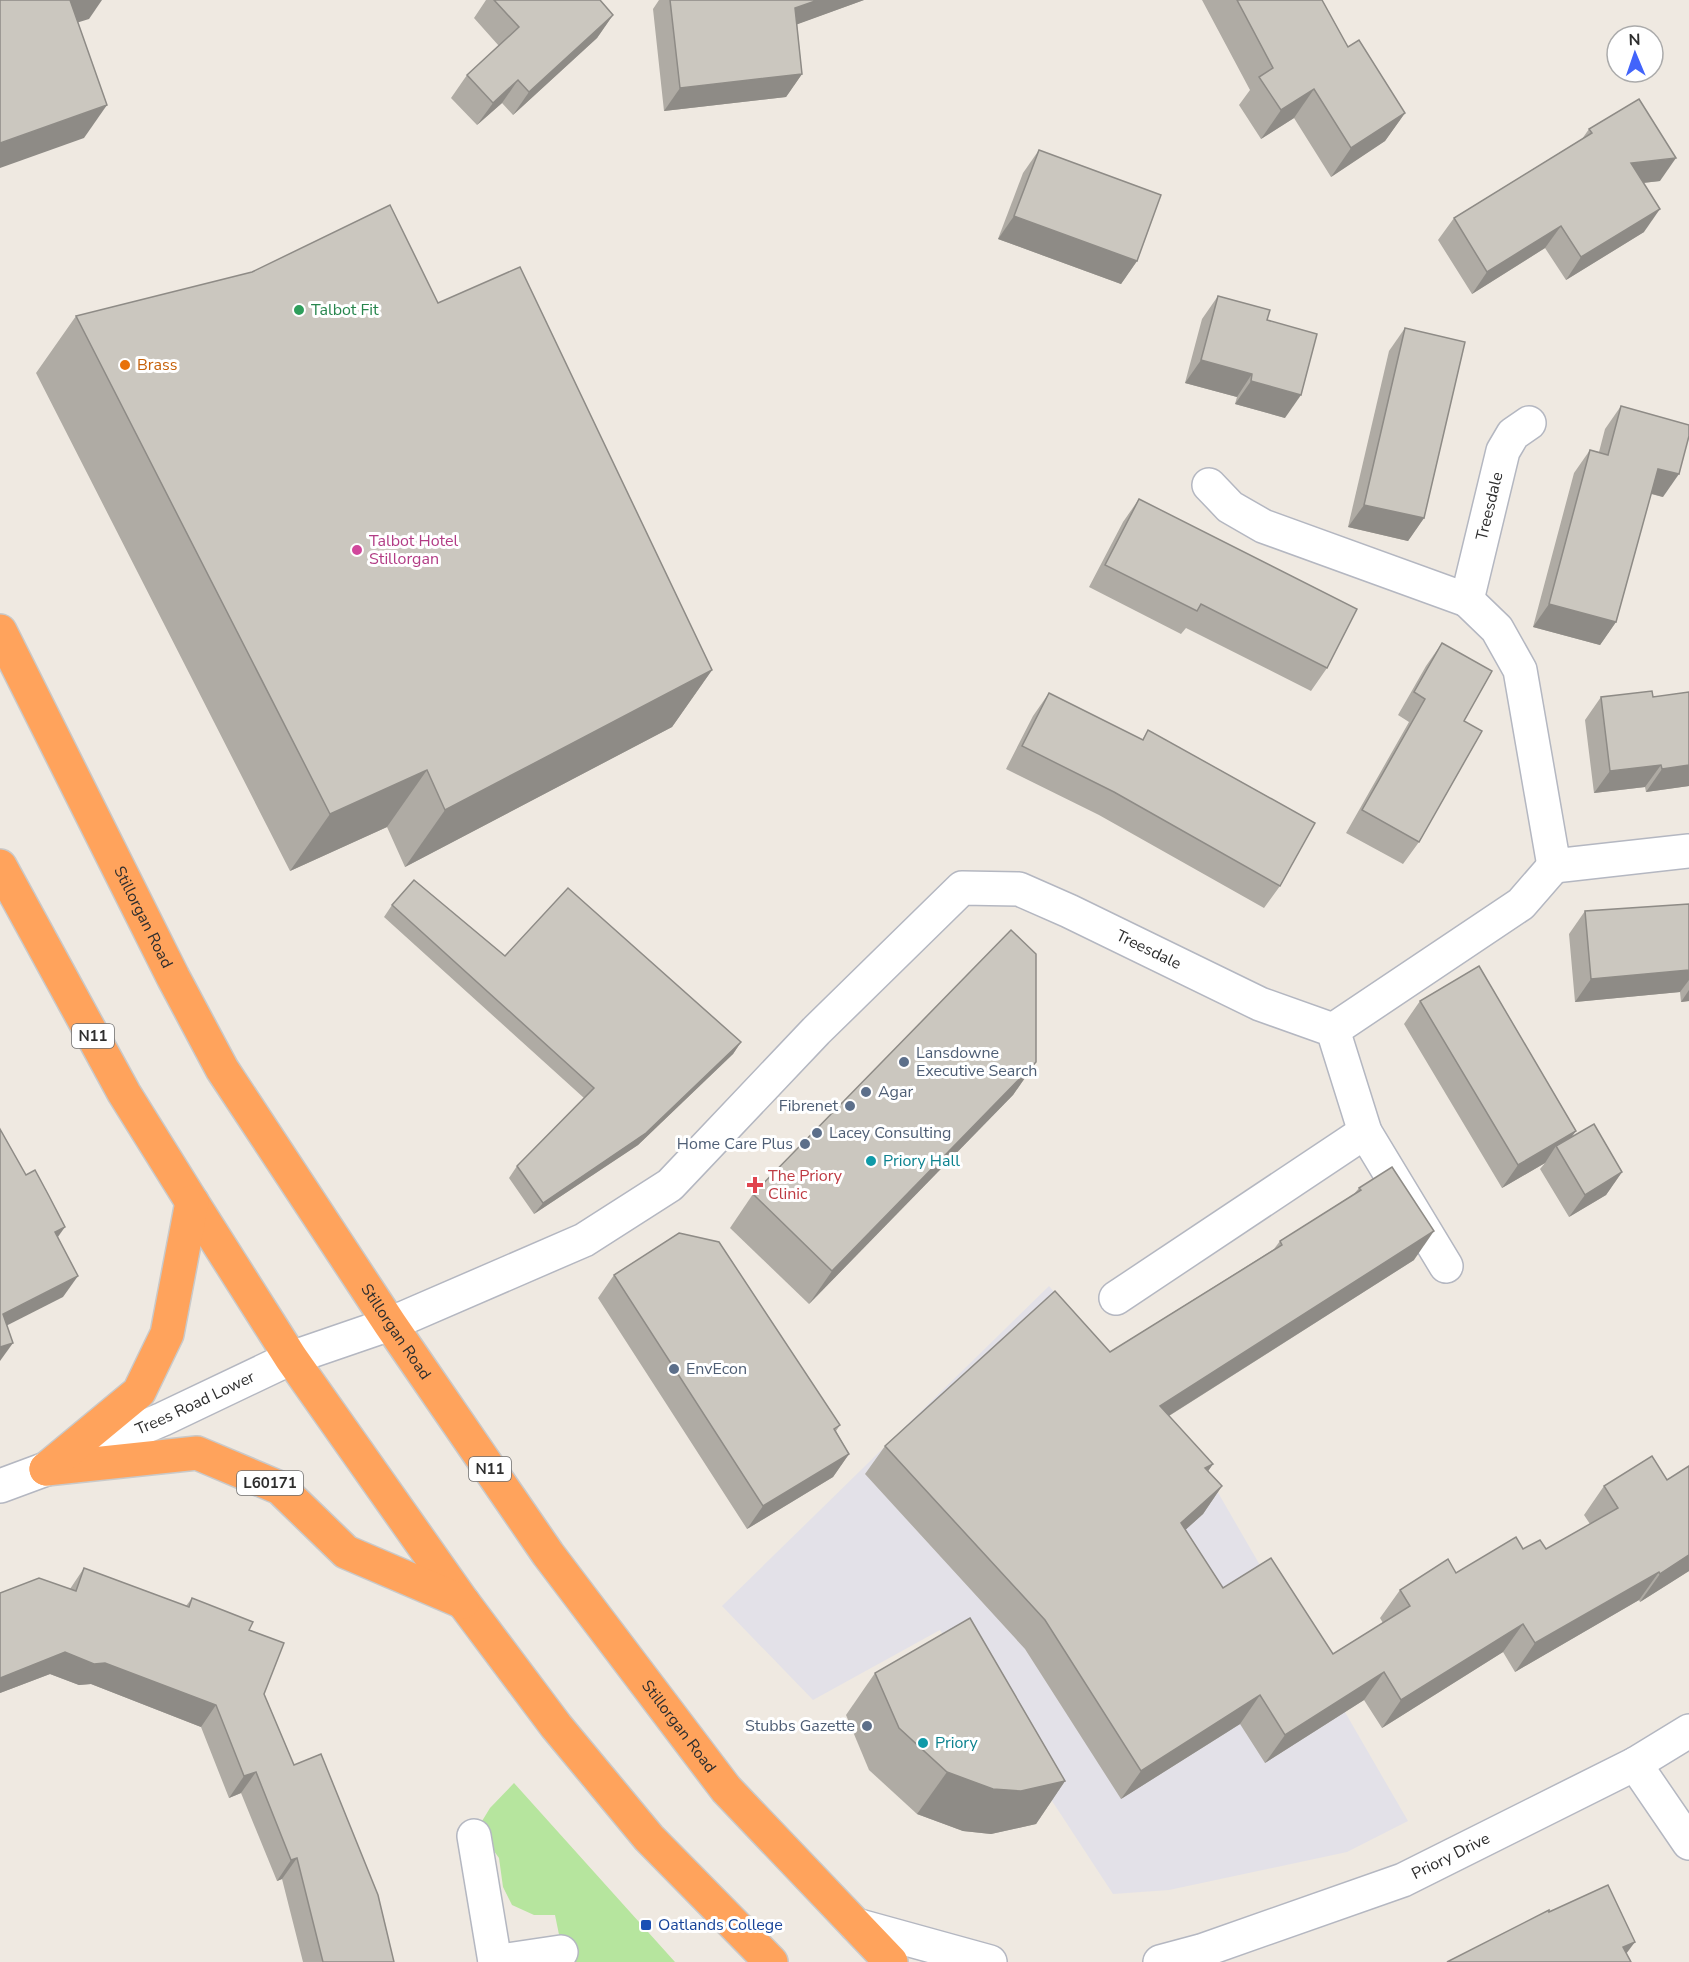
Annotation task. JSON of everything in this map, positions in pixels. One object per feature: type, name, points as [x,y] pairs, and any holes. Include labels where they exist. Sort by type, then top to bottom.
[{"type":"highway","name":"Stillorgan Road","points":[[0,632],[222,1069],[390,1324],[548,1554],[726,1789],[891,1962]]},
{"type":"highway","name":"N11","points":[[0,866],[124,1093],[291,1358],[463,1602],[556,1726],[649,1838],[771,1962]]},
{"type":"highway","points":[[46,1469],[139,1392],[167,1334],[192,1202]]},
{"type":"highway","name":"L60171","points":[[46,1469],[197,1453],[280,1488],[346,1552],[463,1602]]},
{"type":"street","name":"Treesdale","points":[[1467,600],[1503,451],[1513,434],[1530,423]]},
{"type":"street","points":[[1209,485],[1230,507],[1263,526],[1467,600],[1497,629],[1520,670],[1554,866]]},
{"type":"street","points":[[1446,1266],[1365,1132],[1333,1029],[1521,904],[1554,866],[1689,852]]},
{"type":"street","name":"Treesdale","points":[[390,1324],[584,1240],[670,1185],[816,1031],[962,888],[1019,889],[1260,1004],[1333,1029]]},
{"type":"street","points":[[1116,1298],[1365,1132]]},
{"type":"street","name":"Trees Road Lower","points":[[0,1486],[163,1419],[291,1358],[390,1324]]},
{"type":"street","name":"Priory Drive","points":[[1160,1962],[1194,1956],[1403,1880],[1635,1764],[1689,1731]]},
{"type":"street","points":[[1635,1764],[1689,1843]]},
{"type":"street","points":[[474,1836],[495,1962],[561,1952]]},
{"type":"street","points":[[856,1925],[990,1962]]},
{"type":"shaded area","points":[[1049,1286],[1198,1458],[1408,1821],[1347,1852],[1169,1890],[1113,1894],[940,1630],[813,1700],[722,1606]]},
{"type":"green space","points":[[514,1783],[675,1962],[558,1962],[564,1959],[555,1915],[534,1915],[512,1905],[503,1887],[499,1858],[479,1826],[490,1808]]},
{"type":"building","points":[[0,0],[70,0],[107,105],[0,143]]},
{"type":"building","points":[[494,0],[600,0],[613,15],[529,92],[518,80],[493,103],[467,75],[519,27]]},
{"type":"building","points":[[670,0],[818,0],[795,8],[802,74],[680,88]]},
{"type":"building","points":[[1237,0],[1322,0],[1348,47],[1359,40],[1405,113],[1351,148],[1314,89],[1281,110],[1259,77],[1273,68]]},
{"type":"building","points":[[1639,99],[1676,158],[1631,163],[1660,209],[1581,257],[1561,226],[1487,272],[1454,218],[1592,133],[1589,129]]},
{"type":"building","points":[[1039,150],[1161,195],[1137,261],[1014,216]]},
{"type":"building","name":"Talbot Hotel Stillorgan","points":[[390,205],[438,303],[520,267],[712,670],[445,810],[427,770],[330,814],[76,316],[252,272]]},
{"type":"building","points":[[1218,296],[1270,310],[1267,320],[1317,334],[1301,395],[1251,381],[1252,374],[1201,360]]},
{"type":"building","points":[[1405,328],[1465,342],[1424,518],[1364,505]]},
{"type":"building","points":[[1621,406],[1689,425],[1689,436],[1679,474],[1658,469],[1616,622],[1549,604],[1590,450],[1608,455]]},
{"type":"building","points":[[1139,499],[1357,609],[1327,668],[1201,604],[1197,611],[1105,565]]},
{"type":"building","points":[[1442,643],[1492,671],[1464,721],[1482,731],[1419,842],[1362,810],[1425,699],[1414,692]]},
{"type":"building","points":[[1652,691],[1653,697],[1689,692],[1689,765],[1662,769],[1661,765],[1610,771],[1601,697]]},
{"type":"building","points":[[1049,693],[1143,740],[1148,730],[1315,823],[1280,886],[1114,792],[1022,746]]},
{"type":"building","points":[[414,880],[505,956],[568,888],[741,1042],[646,1133],[543,1203],[517,1166],[594,1088],[392,905]]},
{"type":"building","points":[[1689,904],[1689,970],[1591,979],[1585,911]]},
{"type":"building","name":"Priory Hall","points":[[1011,930],[1036,954],[1036,1062],[832,1271],[753,1194]]},
{"type":"building","points":[[1479,966],[1576,1131],[1518,1165],[1420,1001]]},
{"type":"building","points":[[1594,1124],[1622,1172],[1585,1195],[1556,1146]]},
{"type":"building","points":[[0,1129],[26,1175],[35,1170],[49,1196],[65,1227],[55,1232],[78,1276],[3,1314],[13,1343],[0,1347]]},
{"type":"building","points":[[1392,1167],[1434,1231],[1160,1406],[1213,1464],[1205,1468],[1222,1486],[1181,1523],[1223,1588],[1271,1558],[1333,1654],[1410,1606],[1400,1590],[1448,1559],[1456,1573],[1516,1537],[1523,1549],[1540,1540],[1546,1549],[1618,1508],[1604,1486],[1652,1456],[1667,1480],[1689,1466],[1689,1555],[1660,1574],[1659,1572],[1535,1643],[1523,1624],[1401,1700],[1384,1672],[1285,1735],[1260,1695],[1141,1771],[1045,1620],[885,1446],[1055,1291],[1110,1352],[1282,1245],[1280,1241],[1361,1190],[1359,1188]]},
{"type":"building","points":[[679,1233],[719,1242],[840,1425],[834,1429],[849,1454],[763,1506],[614,1275]]},
{"type":"building","points":[[84,1568],[189,1607],[192,1598],[253,1622],[249,1630],[284,1643],[264,1694],[294,1765],[321,1754],[378,1895],[394,1962],[323,1962],[297,1858],[291,1860],[256,1772],[244,1776],[216,1705],[105,1663],[94,1664],[65,1652],[0,1678],[0,1593],[39,1578],[76,1591]]},
{"type":"building","points":[[970,1618],[1065,1781],[1021,1791],[993,1789],[947,1772],[899,1728],[875,1673]]},
{"type":"building","points":[[1608,1885],[1635,1942],[1623,1947],[1631,1962],[1447,1962],[1549,1910],[1549,1912]]},
{"type":"place","name":"Talbot Fit","points":[[299,310]]},
{"type":"place","name":"Brass","points":[[125,365]]},
{"type":"place","name":"Talbot Hotel Stillorgan","points":[[357,550]]},
{"type":"place","name":"Lansdowne Executive Search","points":[[904,1062]]},
{"type":"place","name":"Agar","points":[[866,1092]]},
{"type":"place","name":"Fibrenet","points":[[850,1106]]},
{"type":"place","name":"Lacey Consulting","points":[[817,1133]]},
{"type":"place","name":"Home Care Plus","points":[[805,1144]]},
{"type":"place","name":"Priory Hall","points":[[871,1161]]},
{"type":"place","name":"The Priory Clinic","points":[[755,1185]]},
{"type":"place","name":"EnvEcon","points":[[674,1369]]},
{"type":"place","name":"Stubbs Gazette","points":[[867,1726]]},
{"type":"place","name":"Priory","points":[[923,1743]]},
{"type":"place","name":"Oatlands College","points":[[646,1925]]}]
